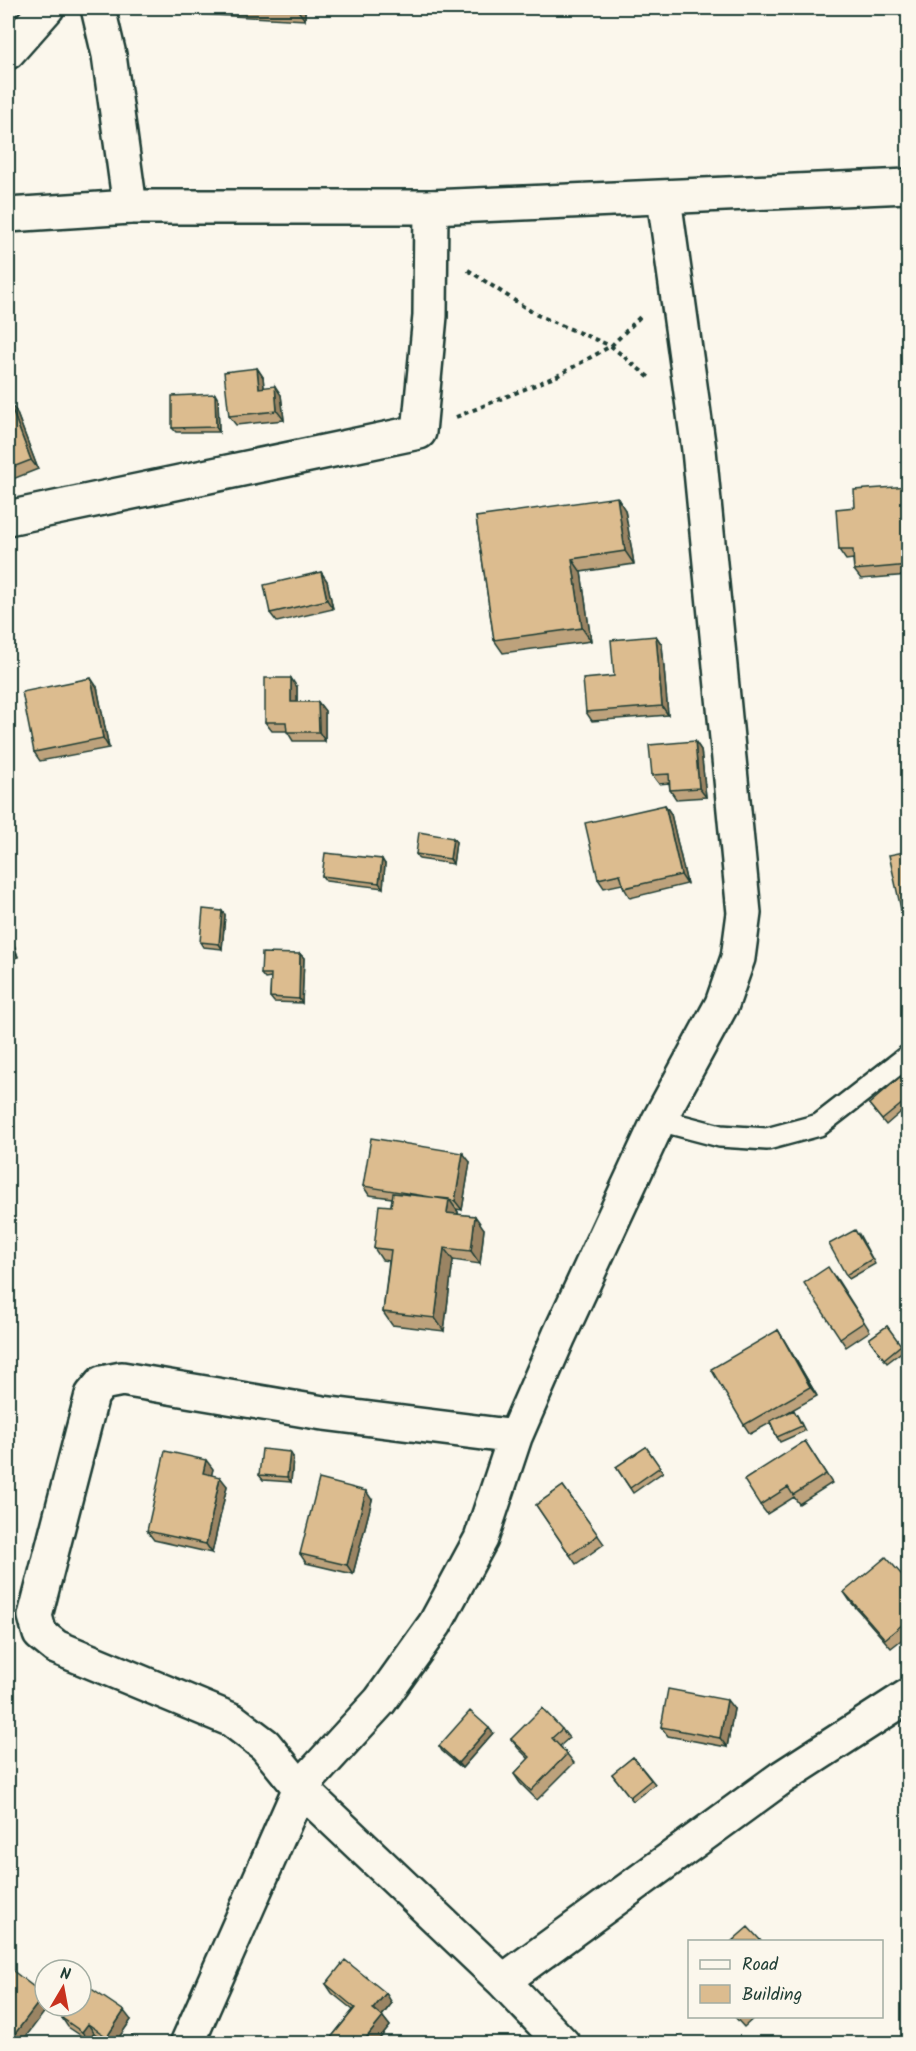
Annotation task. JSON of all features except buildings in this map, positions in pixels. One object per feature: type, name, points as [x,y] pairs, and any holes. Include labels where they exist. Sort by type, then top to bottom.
[{"type":"street","points":[[8,52],[47,8]]},
{"type":"street","points":[[98,8],[109,55],[130,207]]},
{"type":"street","points":[[8,215],[130,207],[431,207],[909,186]]},
{"type":"street","points":[[187,2043],[300,1788],[380,1701],[435,1624],[481,1539],[515,1437],[558,1336],[659,1120],[722,1004],[738,958],[744,913],[699,450],[664,198]]},
{"type":"street","points":[[8,518],[419,432],[430,316],[431,207]]},
{"type":"street","points":[[515,1437],[323,1413],[122,1379],[102,1383],[93,1395],[34,1616],[40,1634],[56,1647],[232,1720],[265,1745],[300,1788],[503,1981],[563,2043]]},
{"type":"street","points":[[503,1981],[781,1778],[909,1696]]},
{"type":"lane","points":[[659,1120],[720,1136],[767,1140],[819,1125],[909,1056]]},
{"type":"path","points":[[432,246],[535,314],[611,346],[653,380]]},
{"type":"path","points":[[419,432],[557,376],[611,346],[644,314]]}]
